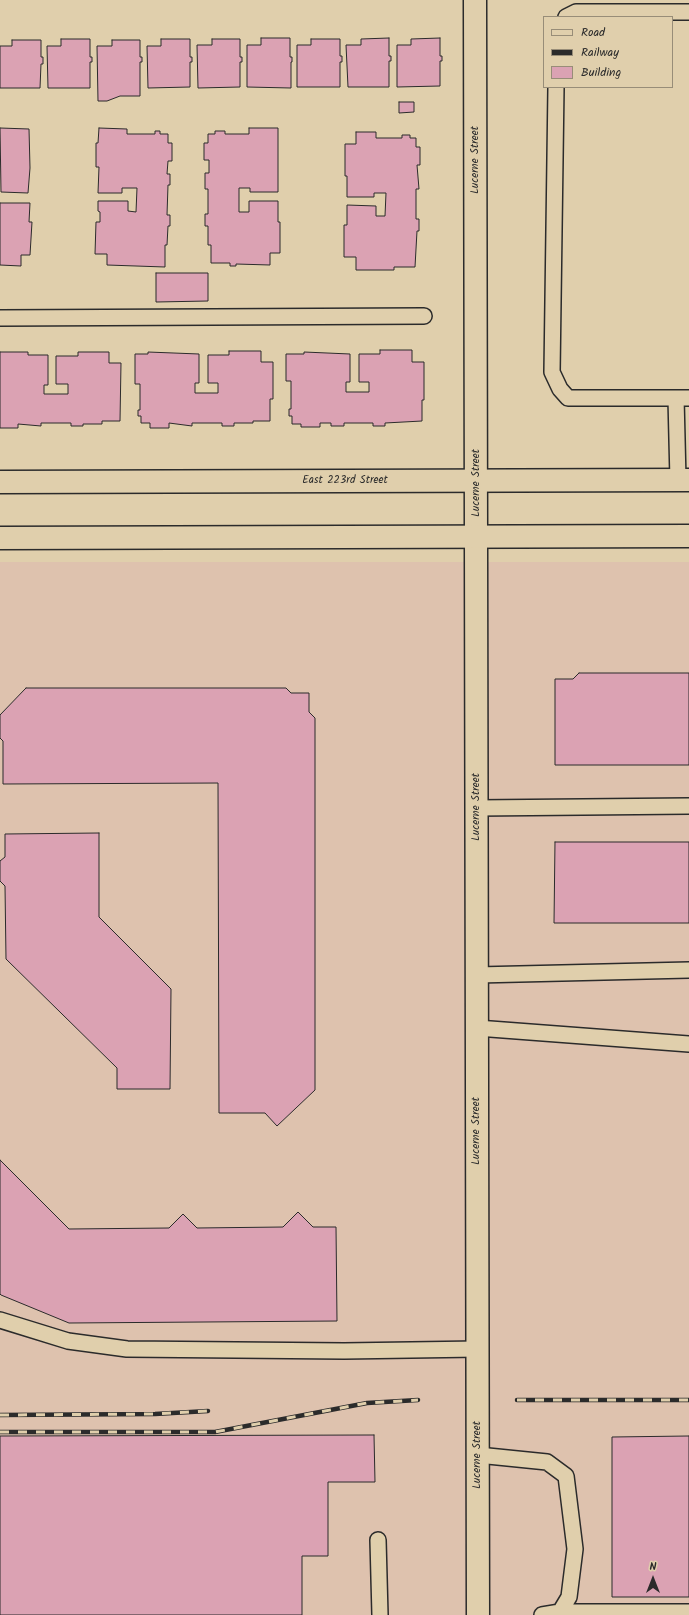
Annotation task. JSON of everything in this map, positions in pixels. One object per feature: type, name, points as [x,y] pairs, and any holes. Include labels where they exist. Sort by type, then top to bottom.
[{"type":"street","name":"Lucerne Street","points":[[475,0],[478,1615]]},
{"type":"street","name":"East 223rd Street","points":[[0,482],[683,480]]},
{"type":"street","points":[[0,538],[689,536]]},
{"type":"lane","points":[[568,16],[576,12],[689,12]]},
{"type":"lane","points":[[556,88],[552,372],[560,389],[568,398],[683,398],[683,480]]},
{"type":"lane","points":[[0,318],[424,316]]},
{"type":"lane","points":[[477,808],[689,806]]},
{"type":"lane","points":[[477,974],[689,970]]},
{"type":"lane","points":[[477,1028],[689,1044]]},
{"type":"lane","points":[[0,1320],[68,1341],[127,1349],[344,1351],[478,1349]]},
{"type":"lane","points":[[478,1455],[547,1462],[566,1476],[575,1549],[569,1597],[560,1612]]},
{"type":"lane","points":[[378,1540],[380,1615]]},
{"type":"lane","points":[[542,1615],[560,1612],[689,1612]]},
{"type":"shaded area","points":[[0,562],[689,562],[689,1615],[0,1615]]},
{"type":"building","points":[[261,38],[290,38],[290,57],[292,57],[291,88],[247,87],[247,45],[261,45]]},
{"type":"building","points":[[389,38],[389,56],[391,56],[391,61],[389,61],[389,87],[348,87],[346,45],[361,45],[361,39]]},
{"type":"building","points":[[440,38],[440,56],[442,56],[442,61],[440,61],[440,86],[397,87],[397,45],[411,45],[411,39]]},
{"type":"building","points":[[61,39],[90,39],[90,57],[92,57],[92,62],[90,62],[90,88],[48,88],[47,46],[61,46]]},
{"type":"building","points":[[161,39],[190,39],[190,57],[192,57],[192,62],[190,62],[190,87],[148,88],[147,46],[161,46]]},
{"type":"building","points":[[212,39],[240,39],[240,57],[242,57],[242,62],[240,62],[240,87],[198,88],[197,45],[212,45]]},
{"type":"building","points":[[311,39],[340,39],[340,56],[342,56],[342,62],[340,62],[340,87],[297,87],[297,45],[311,45]]},
{"type":"building","points":[[12,40],[41,40],[41,57],[43,57],[43,64],[41,64],[40,88],[0,88],[0,46],[12,46]]},
{"type":"building","points":[[112,40],[140,40],[140,57],[142,57],[142,62],[140,62],[140,96],[120,96],[107,101],[98,101],[97,46],[112,46]]},
{"type":"building","points":[[399,102],[414,102],[414,112],[399,113]]},
{"type":"building","points":[[0,128],[29,129],[30,168],[28,193],[1,192]]},
{"type":"building","points":[[99,128],[127,129],[127,134],[155,134],[155,131],[160,131],[160,134],[168,134],[168,143],[172,143],[172,161],[168,161],[167,174],[170,174],[167,215],[170,215],[170,226],[168,226],[167,245],[165,245],[165,267],[107,265],[107,254],[95,254],[96,222],[100,222],[98,201],[128,201],[128,211],[136,212],[137,188],[122,188],[122,193],[98,193],[99,167],[96,167],[96,143],[98,143]]},
{"type":"building","points":[[249,128],[278,128],[278,192],[250,192],[250,188],[239,188],[239,212],[249,212],[249,201],[278,201],[280,253],[270,253],[270,265],[236,264],[236,266],[230,266],[230,263],[211,263],[211,245],[208,245],[208,226],[205,226],[205,214],[208,214],[208,189],[205,189],[205,173],[209,173],[209,160],[204,160],[204,143],[208,143],[208,134],[215,134],[215,131],[225,131],[225,134],[249,134]]},
{"type":"building","points":[[356,132],[376,132],[376,138],[402,138],[402,135],[410,135],[410,138],[416,138],[416,147],[420,147],[420,165],[417,165],[419,189],[416,189],[416,219],[419,219],[419,231],[417,231],[415,267],[394,267],[394,270],[356,270],[356,257],[344,257],[344,225],[347,225],[347,205],[376,206],[376,216],[385,216],[386,193],[374,193],[374,197],[347,197],[347,176],[345,176],[345,144],[356,144]]},
{"type":"building","points":[[0,203],[30,203],[29,222],[32,222],[30,255],[21,255],[21,266],[0,265]]},
{"type":"building","points":[[156,273],[208,273],[208,301],[156,302]]},
{"type":"building","points":[[380,350],[412,350],[412,362],[424,362],[424,400],[422,400],[422,421],[385,423],[385,426],[373,426],[373,423],[344,423],[344,426],[331,426],[331,423],[320,423],[320,427],[301,427],[301,424],[292,424],[292,416],[289,416],[289,409],[291,409],[291,381],[286,381],[286,354],[304,354],[304,352],[350,354],[350,382],[346,382],[346,392],[369,392],[369,382],[359,382],[359,354],[380,354]]},
{"type":"building","points":[[229,351],[261,351],[261,362],[273,362],[273,399],[270,399],[270,421],[234,423],[234,426],[222,426],[222,423],[192,423],[192,426],[169,423],[169,428],[150,428],[150,423],[141,423],[141,416],[138,416],[138,410],[140,410],[140,384],[135,384],[135,354],[148,354],[148,352],[199,354],[199,383],[195,383],[195,393],[218,393],[218,383],[208,383],[208,355],[229,355]]},
{"type":"building","points":[[0,352],[28,352],[28,355],[48,355],[48,385],[44,385],[44,394],[68,394],[68,384],[56,384],[56,356],[78,356],[78,352],[109,352],[109,363],[121,363],[120,421],[102,421],[102,424],[83,424],[83,426],[71,426],[71,423],[41,423],[41,426],[18,424],[18,428],[0,428]]},
{"type":"building","points":[[579,673],[689,673],[689,765],[555,765],[555,679],[573,679]]},
{"type":"building","points":[[26,688],[286,688],[291,693],[309,693],[309,712],[315,718],[315,1090],[277,1126],[265,1113],[219,1113],[218,783],[3,784],[3,741],[0,738],[0,715]]},
{"type":"building","points":[[99,833],[99,917],[171,989],[170,1089],[117,1089],[117,1068],[6,959],[5,886],[0,881],[0,861],[5,857],[5,834]]},
{"type":"building","points":[[555,842],[689,842],[689,923],[554,923]]},
{"type":"building","points":[[0,1160],[69,1229],[169,1228],[183,1214],[197,1228],[283,1227],[298,1212],[313,1227],[336,1227],[337,1321],[69,1323],[1,1295]]},
{"type":"building","points":[[374,1435],[375,1482],[328,1482],[328,1556],[302,1556],[302,1615],[0,1615],[0,1436]]},
{"type":"building","points":[[689,1436],[689,1597],[612,1597],[612,1437]]},
{"type":"railway","points":[[0,1432],[215,1432],[367,1403],[418,1400]]},
{"type":"railway","points":[[517,1400],[689,1400]]},
{"type":"railway","points":[[0,1415],[155,1414],[208,1411]]}]
